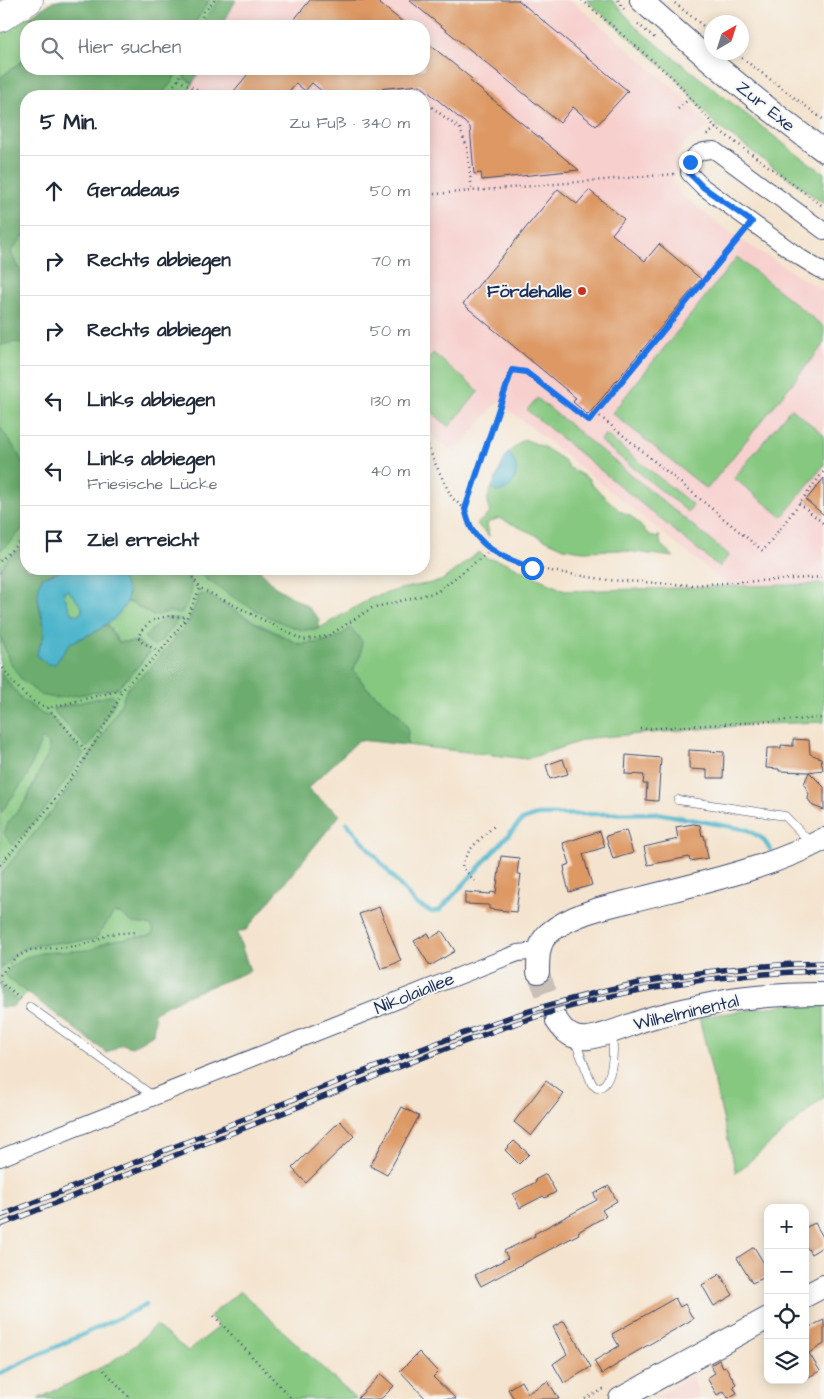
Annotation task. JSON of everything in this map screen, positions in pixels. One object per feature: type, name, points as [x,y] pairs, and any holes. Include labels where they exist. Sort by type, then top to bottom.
[{"type":"highway","points":[[0,18],[29,0]]},
{"type":"street","name":"Zur Exe","points":[[642,0],[694,48],[792,128],[824,151]]},
{"type":"street","points":[[824,230],[714,150],[703,150],[696,154],[690,162],[689,173],[703,187],[824,272]]},
{"type":"street","name":"Nikolaiallee","points":[[0,1158],[518,953],[538,961],[548,934],[572,918],[712,880],[776,860],[818,843]]},
{"type":"street","name":"Wilhelminental","points":[[577,1038],[588,1038],[644,1020],[692,1008],[746,998],[824,994]]},
{"type":"street","points":[[557,1021],[563,1030],[577,1038]]},
{"type":"street","points":[[809,1294],[824,1286]]},
{"type":"street","points":[[620,1399],[764,1320]]},
{"type":"lane","points":[[678,800],[785,816],[818,843]]},
{"type":"lane","points":[[30,1007],[153,1096]]},
{"type":"lane","points":[[577,1038],[577,1046],[592,1084],[597,1088],[601,1088],[606,1084],[612,1064],[614,1042],[611,1031]]},
{"type":"path","points":[[201,20],[204,12],[214,0]]},
{"type":"path","points":[[582,0],[674,79],[716,128],[824,207]]},
{"type":"path","points":[[671,0],[704,27]]},
{"type":"path","points":[[745,60],[824,120]]},
{"type":"path","points":[[169,90],[180,75]]},
{"type":"path","points":[[178,80],[199,90]]},
{"type":"path","points":[[678,109],[690,97]]},
{"type":"path","points":[[430,106],[460,129],[467,147],[472,190]]},
{"type":"path","points":[[702,138],[716,128]]},
{"type":"path","points":[[430,194],[689,173]]},
{"type":"path","points":[[465,509],[512,370],[526,372],[589,421],[752,222]]},
{"type":"path","points":[[596,413],[763,551],[824,472]]},
{"type":"path","points":[[430,451],[452,498],[465,509],[472,530],[491,550],[510,561],[532,568],[608,580],[691,585],[824,577]]},
{"type":"path","points":[[799,503],[824,524]]},
{"type":"path","points":[[0,561],[20,542]]},
{"type":"path","points":[[191,575],[200,588],[303,640],[328,636],[372,608],[437,592],[491,550]]},
{"type":"path","points":[[0,865],[53,804],[88,753],[117,705],[122,690],[160,652],[186,617],[200,588]]},
{"type":"path","points":[[160,652],[142,642],[138,637],[147,624],[161,617],[186,617]]},
{"type":"path","points":[[0,664],[19,691],[38,705],[48,708],[122,690]]},
{"type":"path","points":[[48,708],[88,753]]},
{"type":"path","points":[[640,729],[824,718]]},
{"type":"path","points":[[474,881],[462,867],[463,859],[494,826]]},
{"type":"path","points":[[0,975],[15,958],[30,950],[78,946],[98,940],[108,934],[136,932]]},
{"type":"path","points":[[0,982],[30,1007]]},
{"type":"path","points":[[214,1316],[292,1399]]},
{"type":"path","points":[[104,1370],[131,1399]]},
{"type":"shaded area","points":[[236,0],[571,0],[680,94],[709,128],[690,137],[676,155],[673,180],[680,194],[735,236],[824,292],[824,584],[729,586],[498,401],[455,453],[430,434],[430,90],[189,90],[197,75],[430,75],[430,20],[225,20]]},
{"type":"shaded area","points":[[693,1376],[700,1399],[652,1399]]},
{"type":"green space","points":[[63,0],[209,0],[197,20],[32,20],[30,16],[52,2]]},
{"type":"green space","points":[[209,0],[220,0],[205,20],[197,20]]},
{"type":"green space","points":[[220,0],[236,0],[225,20],[205,20]]},
{"type":"green space","points":[[586,0],[612,0],[640,31],[798,155],[824,173],[824,204],[716,125],[674,76]]},
{"type":"green space","points":[[30,16],[32,20],[24,20]]},
{"type":"green space","points":[[20,22],[20,63],[0,78],[0,35]]},
{"type":"green space","points":[[20,63],[20,75],[175,75],[173,81],[165,90],[20,90],[20,240],[11,251],[20,270],[20,344],[16,342],[0,345],[0,78]]},
{"type":"green space","points":[[175,75],[185,75],[185,79],[193,83],[189,90],[165,90],[173,81]]},
{"type":"green space","points":[[185,75],[197,75],[193,83],[185,79]]},
{"type":"green space","points":[[20,240],[20,269],[10,251]]},
{"type":"green space","points":[[737,257],[824,327],[824,344],[707,489],[612,413]]},
{"type":"green space","points":[[16,342],[20,344],[20,458],[0,427],[0,345]]},
{"type":"green space","points":[[433,353],[479,391],[449,427],[430,410],[430,357]]},
{"type":"green space","points":[[537,398],[729,555],[719,567],[527,410]]},
{"type":"green space","points":[[791,408],[824,435],[824,465],[782,517],[734,478]]},
{"type":"green space","points":[[0,427],[20,458],[20,531],[0,550]]},
{"type":"green space","points":[[605,434],[693,505],[688,512],[600,441]]},
{"type":"green space","points":[[524,439],[544,447],[565,461],[568,467],[589,479],[591,484],[620,511],[631,516],[648,534],[657,538],[659,535],[661,545],[674,557],[619,550],[583,551],[564,548],[499,518],[487,523],[489,537],[477,524],[490,513],[488,497],[492,487],[494,491],[509,453],[507,454]]},
{"type":"green space","points":[[20,531],[20,549],[8,558],[0,570],[0,550]]},
{"type":"green space","points":[[20,549],[20,575],[50,575],[38,599],[45,634],[37,651],[55,664],[70,643],[95,632],[107,624],[118,642],[139,642],[150,652],[118,688],[55,698],[40,695],[21,679],[10,663],[0,635],[0,570],[8,558]]},
{"type":"green space","points":[[479,552],[486,558],[505,562],[565,591],[824,584],[824,722],[762,724],[590,738],[527,759],[407,745],[408,728],[398,713],[367,688],[353,670],[361,654],[334,639],[299,644],[200,594],[188,623],[149,669],[127,689],[120,706],[59,802],[0,876],[0,814],[27,776],[42,737],[49,744],[49,752],[25,802],[8,823],[24,833],[49,804],[83,754],[51,717],[42,714],[22,699],[0,672],[0,635],[10,663],[118,688],[150,652],[139,642],[119,642],[107,624],[116,617],[127,602],[153,616],[170,612],[192,583],[186,575],[202,575],[261,612],[301,630],[318,629],[371,598],[400,589],[441,581]],"holes":[[[74,704],[99,731],[87,748],[53,709]]]},
{"type":"green space","points":[[121,575],[186,575],[192,591],[181,614],[170,612],[153,616],[133,603],[127,602],[128,592]]},
{"type":"green space","points":[[202,575],[264,575],[274,586],[307,606],[320,620],[318,629],[301,630],[273,619],[230,595]]},
{"type":"green space","points":[[68,590],[82,607],[82,612],[78,615],[71,613],[64,595],[64,591]]},
{"type":"green space","points":[[200,594],[208,595],[261,626],[299,644],[334,639],[351,628],[362,641],[361,654],[353,670],[367,688],[398,713],[408,728],[407,745],[359,740],[307,789],[340,815],[246,930],[237,933],[250,971],[186,996],[153,1013],[155,1019],[153,1034],[132,1047],[122,1044],[107,1053],[4,975],[11,967],[26,957],[41,953],[90,950],[109,941],[151,935],[154,930],[150,925],[133,923],[120,913],[114,913],[97,937],[92,940],[42,944],[20,950],[0,969],[0,876],[59,802],[120,706],[127,689],[149,669],[188,623]]},
{"type":"green space","points":[[164,618],[179,619],[162,641],[153,646],[144,637]]},
{"type":"green space","points":[[0,672],[22,699],[42,714],[51,717],[84,754],[42,813],[12,845],[4,833],[8,823],[25,802],[49,752],[49,744],[42,738],[27,776],[0,814]]},
{"type":"green space","points":[[112,695],[116,699],[115,702],[87,748],[52,709]]},
{"type":"green space","points":[[113,913],[120,913],[133,923],[150,925],[155,930],[151,935],[109,941],[90,950],[41,953],[4,975],[27,993],[18,1002],[0,986],[0,969],[20,950],[42,944],[92,940]]},
{"type":"green space","points":[[0,986],[18,1002],[12,1007],[0,1007]]},
{"type":"green space","points":[[792,1004],[824,1006],[824,1097],[736,1173],[699,1017]]},
{"type":"green space","points":[[240,1291],[356,1399],[38,1399],[106,1365],[136,1345],[155,1325],[188,1351],[219,1327],[210,1316]]},
{"type":"water","points":[[509,453],[516,465],[513,483],[503,491],[496,492],[492,487]]},
{"type":"water","points":[[48,575],[121,575],[128,592],[127,602],[116,617],[95,632],[70,643],[55,664],[47,664],[37,656],[44,633],[38,593],[42,577]],"holes":[[[68,590],[82,607],[82,612],[78,615],[71,613],[64,591]]]},
{"type":"building","points":[[310,0],[375,0],[400,20],[294,20]]},
{"type":"building","points":[[409,0],[518,0],[628,91],[596,126],[573,107],[560,123]]},
{"type":"building","points":[[430,45],[472,79],[470,81],[579,170],[482,180],[481,173],[474,174],[470,127],[430,93],[430,90],[426,90],[420,85],[376,90],[321,90],[312,83],[304,90],[296,83],[290,90],[235,90],[247,75],[430,75]]},
{"type":"building","name":"Fördehalle","points":[[558,189],[577,204],[589,190],[624,219],[612,234],[645,261],[659,244],[701,279],[588,415],[573,402],[576,398],[463,304]]},
{"type":"building","points":[[824,478],[824,515],[806,500]]},
{"type":"building","points":[[793,739],[809,740],[810,754],[821,758],[823,770],[808,772],[779,771],[779,769],[766,768],[767,748],[781,748],[781,745],[793,746]]},
{"type":"building","points":[[689,750],[724,752],[723,778],[707,778],[707,770],[689,769]]},
{"type":"building","points":[[626,755],[661,758],[658,801],[646,800],[647,784],[643,784],[644,775],[625,774]]},
{"type":"building","points":[[563,759],[568,774],[550,779],[546,765]]},
{"type":"building","points":[[809,772],[824,787],[824,810],[813,806],[808,799],[809,794],[804,784]]},
{"type":"building","points":[[693,824],[700,825],[702,836],[704,835],[708,858],[690,861],[689,857],[648,865],[644,847],[678,839],[676,827]]},
{"type":"building","points":[[626,830],[633,853],[613,859],[606,836]]},
{"type":"building","points":[[600,831],[605,847],[583,854],[592,885],[569,892],[564,866],[570,864],[563,843]]},
{"type":"building","points":[[501,856],[519,858],[517,874],[521,874],[516,912],[489,909],[489,905],[465,904],[465,892],[496,893]]},
{"type":"building","points":[[379,907],[401,961],[381,969],[359,914]]},
{"type":"building","points":[[442,931],[455,951],[430,966],[414,941],[428,933],[431,938]]},
{"type":"building","points":[[546,1081],[564,1094],[531,1136],[514,1122]]},
{"type":"building","points":[[402,1107],[419,1116],[387,1175],[370,1166]]},
{"type":"building","points":[[340,1121],[354,1136],[306,1183],[292,1168]]},
{"type":"building","points":[[514,1141],[529,1154],[519,1164],[505,1150]]},
{"type":"building","points":[[546,1174],[556,1192],[545,1198],[543,1196],[520,1208],[513,1194],[536,1182],[535,1180]]},
{"type":"building","points":[[609,1186],[617,1201],[602,1210],[606,1216],[578,1232],[579,1234],[481,1286],[475,1275],[508,1258],[504,1251],[535,1236],[534,1234],[597,1200],[594,1194]]},
{"type":"building","points":[[815,1223],[824,1239],[824,1246],[811,1254],[809,1251],[809,1226]]},
{"type":"building","points":[[754,1247],[764,1263],[764,1278],[752,1283],[737,1258]]},
{"type":"building","points":[[720,1274],[733,1295],[714,1306],[702,1285]]},
{"type":"building","points":[[675,1298],[680,1307],[685,1304],[693,1319],[617,1363],[602,1374],[594,1361],[619,1346],[612,1334]]},
{"type":"building","points":[[824,1320],[824,1344],[809,1353],[809,1339],[809,1327]]},
{"type":"building","points":[[564,1321],[591,1367],[564,1383],[553,1364],[567,1354],[553,1327]]},
{"type":"building","points":[[419,1352],[438,1372],[433,1377],[456,1399],[426,1399],[400,1371]]},
{"type":"building","points":[[809,1353],[820,1371],[809,1377]]},
{"type":"building","points":[[719,1360],[723,1368],[726,1367],[736,1384],[733,1386],[737,1393],[728,1398],[724,1391],[717,1395],[707,1378],[715,1373],[710,1365]]},
{"type":"building","points":[[381,1374],[394,1386],[381,1399],[357,1399]]},
{"type":"building","points":[[521,1381],[528,1393],[548,1381],[559,1399],[514,1399],[508,1389]]},
{"type":"waterway","points":[[347,823],[416,904],[432,912],[440,910],[522,820],[537,815],[657,813],[748,830],[763,839],[770,849]]},
{"type":"waterway","points":[[0,1373],[146,1305]]},
{"type":"tunnel","points":[[538,972],[557,1021]]},
{"type":"railway","points":[[0,1216],[414,1052],[552,1004],[616,988],[705,972],[764,966],[824,963]]},
{"type":"railway","points":[[0,1225],[446,1048],[516,1023],[587,1002],[645,989],[734,976],[824,971]]},
{"type":"place","name":"Fördehalle","points":[[582,291]]},
{"type":"route","points":[[532,568],[510,561],[491,550],[472,530],[465,509],[512,370],[526,372],[589,421],[752,222],[703,187],[689,173],[690,162]]}]
